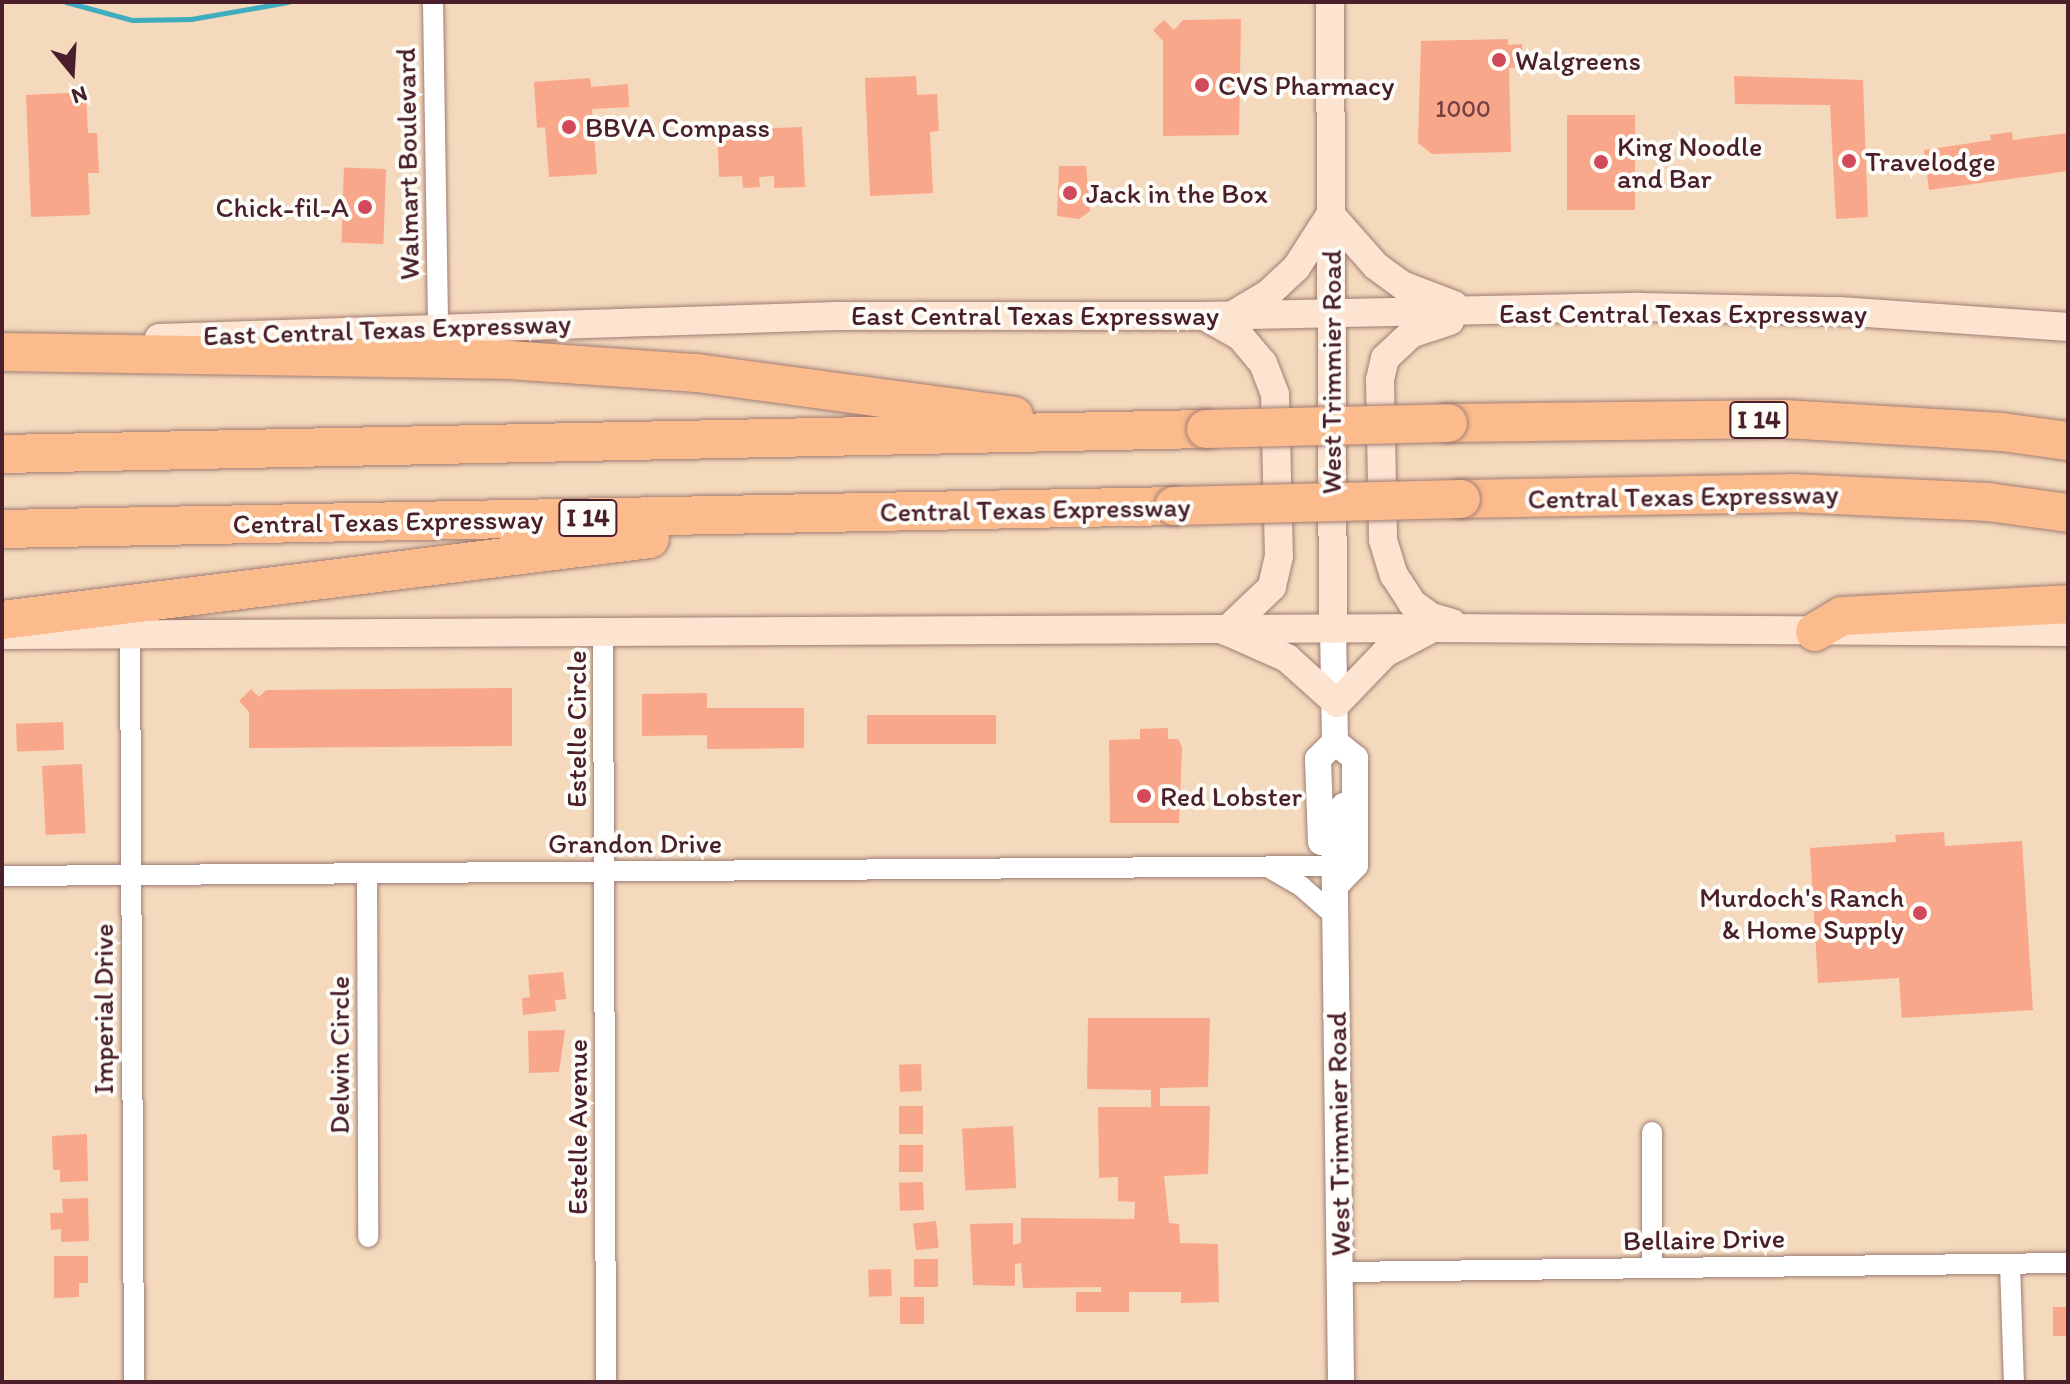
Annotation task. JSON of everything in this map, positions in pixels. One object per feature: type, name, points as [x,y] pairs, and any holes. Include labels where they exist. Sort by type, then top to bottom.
[{"type":"highway","points":[[2,352],[395,355],[697,373],[1120,432]]},
{"type":"highway","name":"I 14","points":[[2,454],[1448,423],[1784,419],[2002,432],[2068,441]]},
{"type":"highway","name":"Central Texas Expressway","points":[[2,529],[1791,493],[1988,502],[2068,513]]},
{"type":"highway","points":[[2,620],[562,548],[767,527],[801,514]]},
{"type":"highway","points":[[1815,632],[1842,616],[2068,604]]},
{"type":"main road","name":"West Trimmier Road","points":[[1330,2],[1333,629]]},
{"type":"main road","points":[[1226,631],[1272,587],[1279,556],[1275,394],[1263,363],[1240,336],[1217,316],[1269,293],[1296,268],[1330,214],[1376,266],[1402,285],[1478,312]]},
{"type":"main road","name":"East Central Texas Expressway","points":[[2,345],[438,325],[1009,313],[1217,316],[1640,307],[1839,311],[2068,327]]},
{"type":"main road","points":[[1475,629],[1431,617],[1412,603],[1394,575],[1383,540],[1380,380],[1385,358],[1412,333],[1478,312]]},
{"type":"main road","points":[[1226,631],[1287,658],[1337,703],[1385,653],[1436,628]]},
{"type":"main road","points":[[2,635],[603,635],[1436,628],[2068,632]]},
{"type":"street","name":"Walmart Boulevard","points":[[433,2],[438,325]]},
{"type":"street","name":"West Trimmier Road","points":[[1333,629],[1337,703],[1335,742],[1318,759],[1328,876],[1335,916],[1341,1382]]},
{"type":"street","name":"Imperial Drive","points":[[130,635],[134,1382]]},
{"type":"street","name":"Estelle Circle","points":[[603,635],[604,872]]},
{"type":"street","points":[[1328,876],[1355,865],[1355,758],[1335,742]]},
{"type":"street","name":"Grandon Drive","points":[[2,876],[1268,867],[1328,876]]},
{"type":"street","points":[[1268,867],[1302,887],[1335,916]]},
{"type":"street","name":"Estelle Avenue","points":[[604,872],[606,1382]]},
{"type":"street","name":"Delwin Circle","points":[[367,873],[368,1237]]},
{"type":"street","points":[[1652,1132],[1652,1268]]},
{"type":"street","name":"Bellaire Drive","points":[[1341,1272],[2068,1263]]},
{"type":"street","points":[[2010,1264],[2014,1382]]},
{"type":"building","name":"CVS Pharmacy","points":[[1241,19],[1239,135],[1163,136],[1163,41],[1153,30],[1164,20],[1174,30],[1183,20]]},
{"type":"building","name":"Walgreens","points":[[1508,39],[1508,45],[1522,44],[1523,67],[1509,68],[1511,152],[1432,154],[1418,143],[1421,41]]},
{"type":"building","points":[[916,76],[917,95],[937,94],[939,131],[930,132],[933,193],[870,196],[865,78]]},
{"type":"building","name":"Travelodge","points":[[1734,76],[1863,80],[1868,217],[1836,219],[1830,105],[1735,104]]},
{"type":"building","name":"BBVA Compass","points":[[590,78],[591,87],[628,84],[629,107],[592,109],[597,174],[549,177],[545,127],[537,128],[534,82]]},
{"type":"building","points":[[86,92],[88,133],[97,133],[99,173],[88,173],[90,215],[31,217],[26,95]]},
{"type":"building","name":"King Noodle and Bar","points":[[1567,115],[1635,115],[1635,210],[1567,210]]},
{"type":"building","points":[[802,127],[805,187],[774,188],[774,176],[759,177],[760,187],[743,188],[742,176],[719,177],[717,130]]},
{"type":"building","points":[[2012,132],[2013,140],[2068,133],[2068,171],[1929,190],[1924,150],[1991,140],[1990,135]]},
{"type":"building","name":"Jack in the Box","points":[[1059,166],[1086,166],[1090,211],[1079,219],[1057,216]]},
{"type":"building","name":"Chick-fil-A","points":[[344,168],[386,169],[383,244],[341,242]]},
{"type":"building","points":[[512,688],[512,746],[249,748],[249,712],[239,701],[251,689],[259,697],[266,690]]},
{"type":"building","points":[[707,693],[707,708],[804,708],[804,748],[707,749],[707,735],[642,736],[642,694]]},
{"type":"building","points":[[867,715],[996,715],[996,744],[867,744]]},
{"type":"building","points":[[63,722],[64,750],[17,752],[16,724]]},
{"type":"building","name":"Red Lobster","points":[[1168,728],[1168,739],[1178,739],[1182,747],[1179,823],[1110,823],[1109,740],[1140,739],[1140,729]]},
{"type":"building","points":[[82,764],[86,833],[46,835],[42,766]]},
{"type":"building","name":"Murdoch's Ranch & Home Supply","points":[[1944,832],[1945,846],[2022,841],[2033,1010],[1902,1018],[1899,978],[1818,983],[1810,848],[1896,842],[1895,835]]},
{"type":"building","points":[[563,972],[566,999],[555,1000],[556,1011],[523,1015],[522,998],[530,997],[528,975]]},
{"type":"building","points":[[1088,1018],[1210,1018],[1208,1087],[1160,1088],[1160,1106],[1210,1106],[1208,1174],[1164,1176],[1169,1223],[1179,1224],[1180,1243],[1218,1244],[1219,1302],[1181,1303],[1181,1292],[1129,1292],[1129,1312],[1076,1312],[1076,1292],[1101,1292],[1101,1287],[1023,1288],[1021,1263],[1015,1264],[1015,1286],[973,1285],[970,1224],[1013,1223],[1013,1245],[1021,1243],[1021,1218],[1134,1219],[1135,1202],[1118,1201],[1118,1177],[1099,1178],[1098,1107],[1151,1107],[1151,1090],[1087,1089]]},
{"type":"building","points":[[565,1030],[559,1072],[529,1073],[528,1031]]},
{"type":"building","points":[[921,1064],[922,1091],[900,1092],[899,1065]]},
{"type":"building","points":[[899,1106],[923,1106],[923,1134],[899,1134]]},
{"type":"building","points":[[1013,1126],[1016,1188],[965,1191],[962,1129]]},
{"type":"building","points":[[87,1134],[88,1181],[60,1182],[60,1170],[53,1170],[52,1136]]},
{"type":"building","points":[[899,1145],[923,1145],[923,1172],[899,1172]]},
{"type":"building","points":[[923,1182],[924,1210],[900,1211],[899,1183]]},
{"type":"building","points":[[88,1198],[89,1241],[61,1242],[61,1229],[51,1230],[50,1213],[63,1213],[62,1199]]},
{"type":"building","points":[[936,1221],[939,1248],[916,1250],[913,1223]]},
{"type":"building","points":[[54,1256],[88,1256],[88,1283],[79,1283],[79,1297],[54,1298]]},
{"type":"building","points":[[914,1259],[938,1259],[938,1287],[914,1287]]},
{"type":"building","points":[[891,1269],[892,1296],[869,1297],[868,1270]]},
{"type":"building","points":[[900,1297],[924,1297],[924,1324],[900,1324]]},
{"type":"building","points":[[2053,1307],[2068,1307],[2068,1336],[2053,1336]]},
{"type":"waterway","points":[[66,2],[132,20],[191,19],[288,2]]},
{"type":"place","name":"Walgreens","points":[[1499,60]]},
{"type":"place","name":"CVS Pharmacy","points":[[1202,85]]},
{"type":"place","name":"BBVA Compass","points":[[569,127]]},
{"type":"place","name":"Travelodge","points":[[1849,161]]},
{"type":"place","name":"King Noodle and Bar","points":[[1601,162]]},
{"type":"place","name":"Jack in the Box","points":[[1070,193]]},
{"type":"place","name":"Chick-fil-A","points":[[365,207]]},
{"type":"place","name":"Red Lobster","points":[[1144,796]]},
{"type":"place","name":"Murdoch's Ranch & Home Supply","points":[[1920,913]]}]
